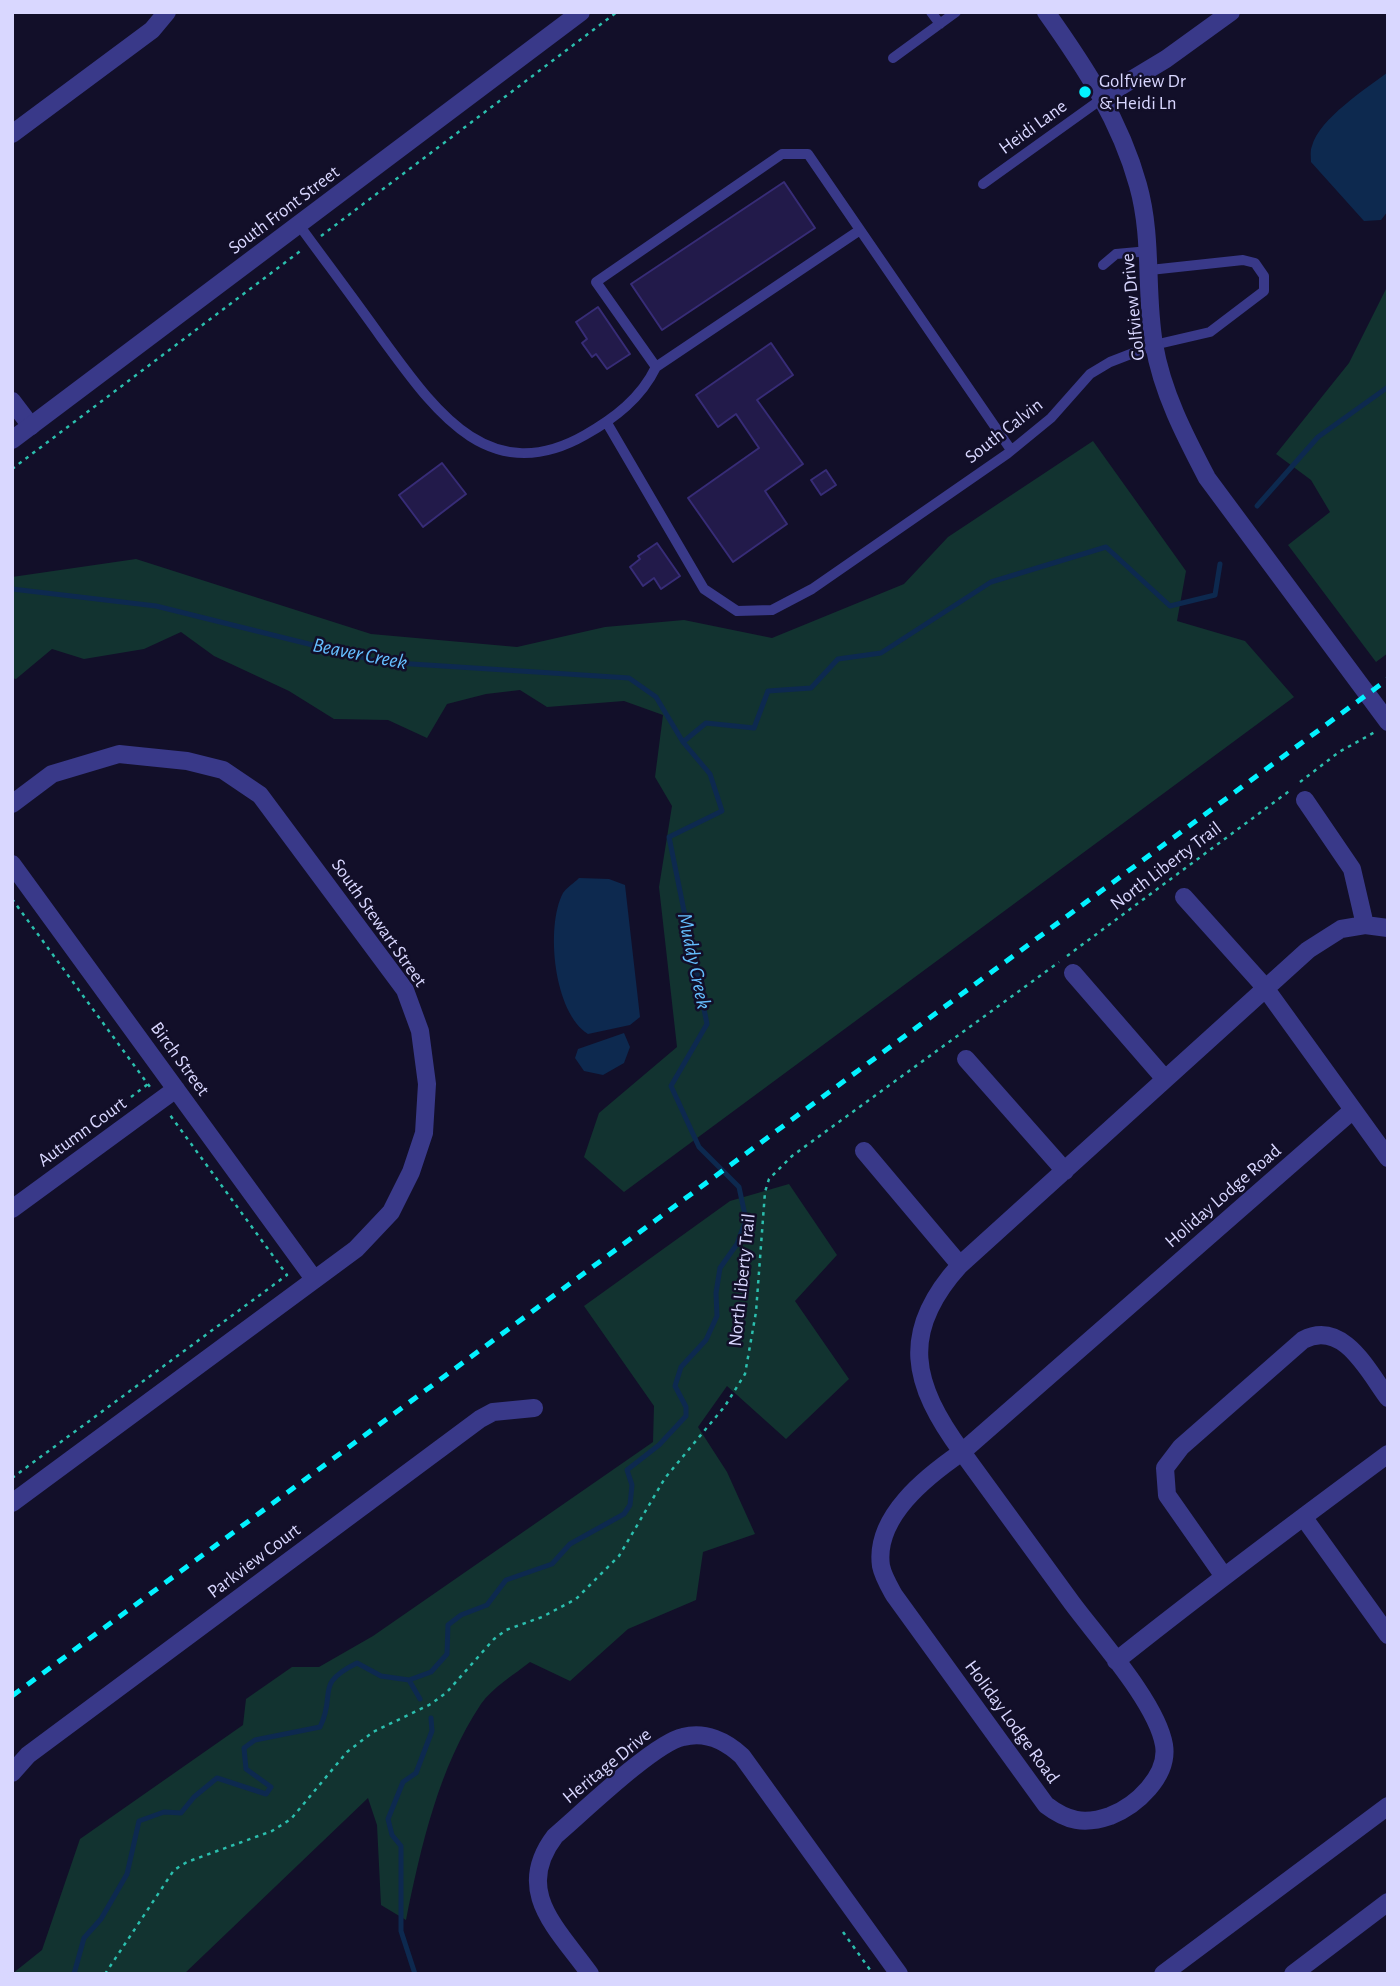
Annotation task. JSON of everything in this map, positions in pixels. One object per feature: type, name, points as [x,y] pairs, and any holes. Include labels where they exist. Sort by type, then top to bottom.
[{"type":"street","points":[[12,134],[152,30],[167,12]]},
{"type":"street","name":"South Front Street","points":[[12,440],[581,12]]},
{"type":"street","name":"Golfview Drive","points":[[1046,12],[1103,97],[1123,138],[1139,188],[1149,251],[1154,345],[1166,390],[1207,478],[1383,726]]},
{"type":"street","points":[[1103,97],[1166,60],[1230,12]]},
{"type":"street","points":[[12,401],[31,426]]},
{"type":"street","name":"South Stewart Street","points":[[12,804],[52,774],[119,754],[187,761],[223,770],[260,795],[405,990],[420,1031],[427,1084],[424,1133],[411,1172],[391,1212],[356,1249],[12,1503]]},
{"type":"street","points":[[1306,800],[1352,869],[1365,925]]},
{"type":"street","name":"Birch Street","points":[[13,867],[314,1279]]},
{"type":"street","points":[[1184,897],[1265,990],[1388,1158]]},
{"type":"street","name":"Holiday Lodge Road","points":[[1353,1110],[962,1452],[926,1481],[893,1517],[881,1551],[883,1573],[894,1595],[1046,1805],[1062,1817],[1077,1822],[1094,1821],[1131,1805],[1145,1792],[1161,1766],[1165,1748],[1161,1733],[1116,1661],[962,1452],[931,1405],[918,1360],[926,1312],[942,1284],[960,1265],[1325,937],[1341,929],[1365,925],[1388,928]]},
{"type":"street","points":[[1073,973],[1165,1079]]},
{"type":"street","points":[[966,1059],[1065,1171]]},
{"type":"street","name":"Autumn Court","points":[[12,1209],[176,1089]]},
{"type":"street","points":[[864,1151],[960,1265]]},
{"type":"street","points":[[1223,1575],[1167,1495],[1165,1468],[1181,1447],[1303,1340],[1316,1335],[1329,1335],[1349,1346],[1388,1398]]},
{"type":"street","name":"Parkview Court","points":[[12,1773],[28,1755],[480,1419],[493,1412],[534,1408]]},
{"type":"street","points":[[1116,1661],[1223,1575],[1388,1454]]},
{"type":"street","points":[[1304,1518],[1386,1631]]},
{"type":"street","name":"Heritage Drive","points":[[590,1974],[539,1897],[536,1869],[542,1852],[555,1836],[659,1748],[685,1736],[700,1735],[726,1743],[742,1756],[899,1974]]},
{"type":"street","points":[[1163,1974],[1388,1807]]},
{"type":"street","points":[[1293,1974],[1388,1902]]},
{"type":"lane","points":[[931,12],[940,24]]},
{"type":"lane","points":[[893,58],[956,12]]},
{"type":"lane","name":"Heidi Lane","points":[[983,184],[1103,97]]},
{"type":"lane","points":[[656,367],[596,282],[782,153],[808,155],[1011,450]]},
{"type":"lane","points":[[299,225],[428,401],[454,427],[471,438],[509,453],[535,452],[569,444],[607,423],[646,389],[656,367],[860,230]]},
{"type":"lane","points":[[1102,265],[1116,254],[1149,251]]},
{"type":"lane","name":"South Calvin","points":[[607,423],[704,589],[737,611],[772,610],[812,589],[1011,450],[1051,418],[1090,374],[1154,345],[1210,332],[1264,291],[1264,276],[1255,263],[1243,260],[1150,270]]},
{"type":"path","points":[[320,236],[617,12]]},
{"type":"path","points":[[12,469],[305,247]]},
{"type":"path","name":"North Liberty Trail","points":[[105,1974],[174,1870],[187,1862],[272,1831],[291,1819],[347,1752],[373,1732],[431,1704],[447,1692],[494,1639],[506,1630],[542,1617],[576,1599],[619,1556],[665,1478],[725,1406],[745,1374],[756,1311],[765,1192],[777,1170],[1339,752],[1383,726]]},
{"type":"path","points":[[12,899],[287,1275],[12,1478]]},
{"type":"path","points":[[131,1097],[148,1084]]},
{"type":"path","points":[[843,1932],[873,1974]]},
{"type":"green space","points":[[1388,285],[1388,653],[1376,662],[1288,545],[1330,512],[1311,480],[1276,454],[1349,363]]},
{"type":"green space","points":[[1093,441],[1186,571],[1177,621],[1245,641],[1294,697],[624,1192],[584,1157],[599,1113],[677,1047],[659,887],[672,806],[655,777],[663,715],[624,701],[547,707],[520,690],[486,694],[447,704],[427,738],[388,720],[334,719],[289,691],[214,656],[181,632],[144,649],[84,659],[52,649],[16,679],[12,678],[12,577],[136,559],[371,634],[517,647],[605,627],[684,620],[772,638],[904,584],[948,537]]},
{"type":"green space","points":[[789,1184],[837,1255],[795,1301],[849,1379],[786,1439],[727,1386],[698,1427],[727,1472],[755,1534],[703,1552],[696,1600],[628,1629],[570,1681],[530,1662],[486,1698],[466,1728],[433,1808],[406,1920],[381,1905],[377,1825],[368,1798],[184,1974],[12,1974],[42,1950],[80,1839],[243,1725],[246,1699],[292,1667],[319,1667],[373,1636],[653,1442],[654,1406],[584,1306],[730,1201]]},
{"type":"water","points":[[1388,72],[1388,211],[1381,220],[1364,221],[1311,162],[1311,149],[1316,136],[1334,115]]},
{"type":"water","points":[[579,878],[609,879],[625,885],[640,1017],[630,1025],[588,1034],[576,1023],[567,1008],[560,989],[554,947],[558,908],[563,893]]},
{"type":"water","points":[[624,1033],[630,1047],[624,1063],[603,1075],[584,1071],[575,1058],[578,1049]]},
{"type":"building","points":[[784,182],[815,228],[662,330],[631,284]]},
{"type":"building","points":[[598,307],[630,354],[607,369],[596,354],[592,357],[582,343],[587,339],[576,322]]},
{"type":"building","points":[[771,343],[793,375],[757,400],[803,464],[765,491],[787,524],[733,562],[688,498],[759,448],[736,414],[718,427],[696,395]]},
{"type":"building","points":[[442,463],[466,494],[423,527],[399,495]]},
{"type":"building","points":[[826,470],[836,485],[821,495],[811,480]]},
{"type":"building","points":[[657,543],[680,576],[661,589],[654,578],[643,586],[630,567],[640,559],[638,556]]},
{"type":"waterway","name":"Muddy Creek","points":[[1257,506],[1318,437],[1388,387]]},
{"type":"waterway","name":"Muddy Creek","points":[[74,1974],[84,1938],[101,1919],[127,1874],[139,1821],[164,1812],[181,1813],[194,1797],[217,1778],[266,1794],[271,1787],[246,1769],[244,1748],[255,1740],[320,1727],[325,1715],[330,1684],[343,1671],[357,1663],[381,1676],[409,1680],[431,1672],[447,1654],[448,1625],[461,1615],[487,1605],[506,1580],[552,1564],[570,1544],[624,1514],[630,1505],[632,1485],[627,1470],[659,1445],[686,1416],[686,1407],[675,1386],[681,1367],[706,1340],[717,1316],[716,1293],[720,1268],[737,1244],[746,1220],[739,1187],[699,1147],[671,1086],[707,1024],[669,837],[722,811],[710,774],[683,742],[706,723],[754,728],[768,691],[811,688],[838,659],[881,653],[991,582],[1106,547],[1170,606],[1215,595],[1220,564]]},
{"type":"waterway","name":"Beaver Creek","points":[[12,589],[156,606],[381,662],[629,678],[656,697],[683,742]]},
{"type":"waterway","points":[[409,1680],[420,1699]]},
{"type":"waterway","points":[[415,1974],[401,1931],[401,1846],[392,1835],[388,1819],[403,1782],[416,1773],[432,1731],[431,1718]]},
{"type":"railway","points":[[12,1696],[1388,679]]},
{"type":"place","name":"Golfview Dr & Heidi Ln","points":[[1085,92]]}]
